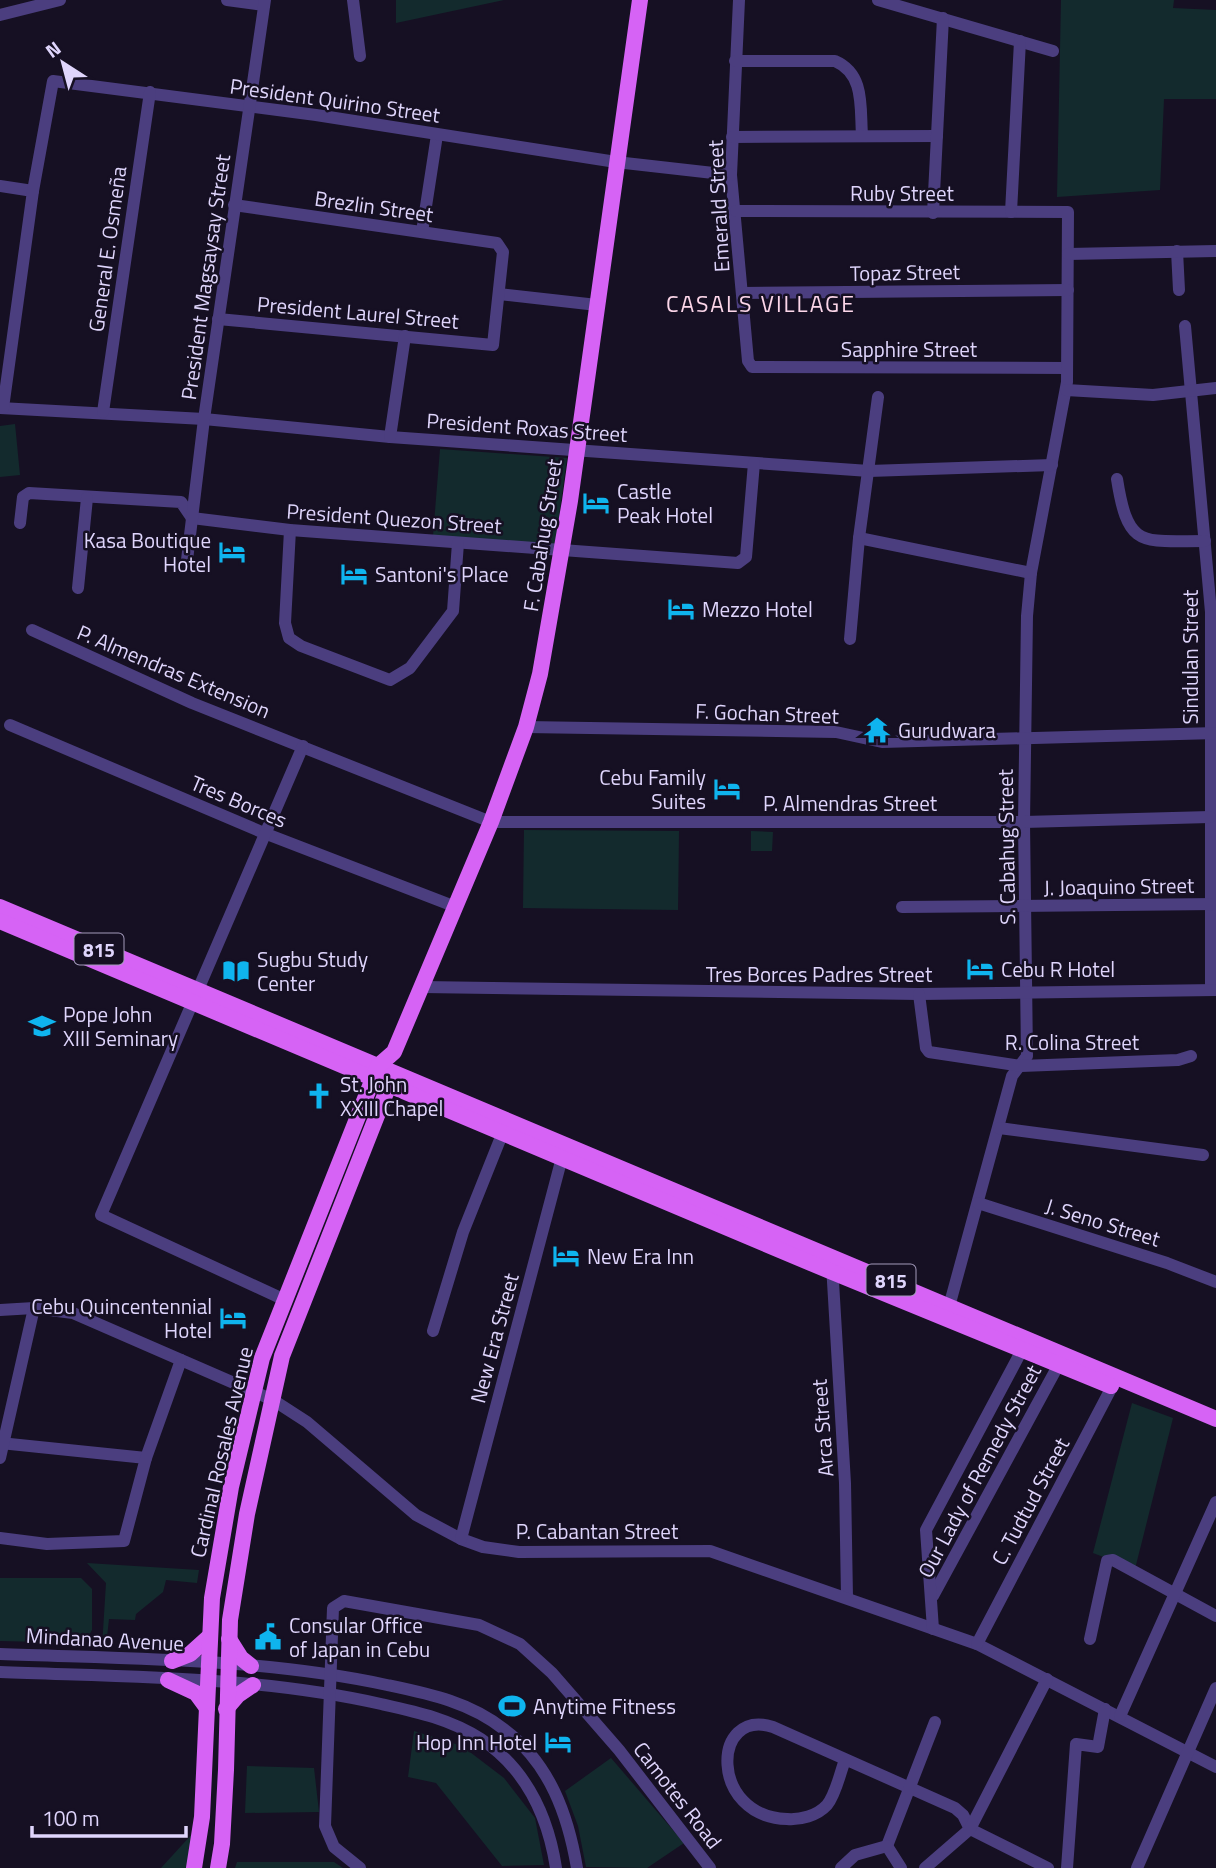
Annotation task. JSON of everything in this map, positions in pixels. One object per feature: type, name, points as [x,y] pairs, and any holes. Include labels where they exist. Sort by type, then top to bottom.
[{"type":"main road","name":"F. Cabahug Street","points":[[376,1072],[394,1052],[456,907],[526,727],[540,674],[563,550],[640,0]]},
{"type":"main road","name":"815","points":[[0,907],[195,995],[392,1079],[1115,1382],[1216,1431]]},
{"type":"main road","name":"815","points":[[0,921],[195,995]]},
{"type":"main road","name":"F. Cabahug Street","points":[[392,1079],[394,1052]]},
{"type":"main road","name":"Cardinal Rosales Avenue","points":[[194,1868],[202,1817],[209,1636],[217,1559],[262,1358],[376,1072]]},
{"type":"main road","name":"Cardinal Rosales Avenue","points":[[218,1868],[222,1844],[226,1683],[236,1569],[282,1356],[392,1079]]},
{"type":"main road","name":"815","points":[[948,1311],[1059,1364],[1216,1419]]},
{"type":"main road","points":[[172,1661],[190,1654],[209,1636]]},
{"type":"main road","points":[[229,1638],[241,1658],[251,1666]]},
{"type":"main road","points":[[168,1680],[196,1693],[207,1708]]},
{"type":"main road","points":[[226,1709],[238,1695],[253,1685]]},
{"type":"street","points":[[0,15],[60,0]]},
{"type":"street","points":[[227,0],[264,3]]},
{"type":"street","points":[[353,0],[360,56]]},
{"type":"street","name":"Emerald Street","points":[[739,0],[731,175],[748,362],[752,367]]},
{"type":"street","points":[[878,0],[1053,51]]},
{"type":"street","name":"President Magsaysay Street","points":[[187,560],[204,419],[264,3]]},
{"type":"street","points":[[933,213],[943,18]]},
{"type":"street","points":[[1011,212],[1020,41]]},
{"type":"street","points":[[735,61],[835,61],[848,66],[859,88],[862,135]]},
{"type":"street","name":"President Quirino Street","points":[[33,191],[51,84],[58,79],[617,162],[731,175]]},
{"type":"street","name":"General E. Osmeña","points":[[103,412],[150,92]]},
{"type":"street","points":[[422,232],[437,135]]},
{"type":"street","points":[[732,137],[937,136]]},
{"type":"street","points":[[0,186],[33,191],[2,408]]},
{"type":"street","name":"Brezlin Street","points":[[234,205],[497,243],[503,252],[499,294]]},
{"type":"street","name":"Ruby Street","points":[[736,211],[1068,212]]},
{"type":"street","name":"S. Cabahug Street","points":[[948,1311],[1013,1076],[1027,1056],[1024,737],[1031,573],[1066,390],[1068,212]]},
{"type":"street","points":[[1177,251],[1179,290]]},
{"type":"street","points":[[1068,254],[1216,251]]},
{"type":"street","name":"Topaz Street","points":[[742,293],[1068,290]]},
{"type":"street","points":[[499,294],[597,305]]},
{"type":"street","name":"President Laurel Street","points":[[218,319],[493,345],[499,294]]},
{"type":"street","name":"Sindulan Street","points":[[1185,326],[1211,612],[1213,990]]},
{"type":"street","points":[[390,437],[405,336]]},
{"type":"street","name":"Sapphire Street","points":[[752,367],[1067,368]]},
{"type":"street","points":[[1066,390],[1153,395],[1216,388]]},
{"type":"street","points":[[850,639],[859,538],[878,397]]},
{"type":"street","name":"President Roxas Street","points":[[2,408],[204,419],[390,437],[869,471],[1052,465]]},
{"type":"street","name":"President Quezon Street","points":[[20,523],[23,497],[34,494],[181,502],[192,518],[290,530],[743,562],[746,557],[754,463]]},
{"type":"street","points":[[1117,479],[1126,522],[1133,533],[1156,541],[1205,541]]},
{"type":"street","points":[[78,589],[87,498]]},
{"type":"street","points":[[290,530],[285,623],[289,638],[302,646],[390,680],[410,668],[453,611],[458,542]]},
{"type":"street","points":[[859,538],[1031,573]]},
{"type":"street","name":"P. Almendras Extension","points":[[32,630],[164,691],[491,822]]},
{"type":"street","name":"Tres Borces","points":[[10,725],[264,833],[456,907]]},
{"type":"street","name":"F. Gochan Street","points":[[526,727],[836,732],[882,742],[1213,733]]},
{"type":"street","points":[[285,1300],[101,1215],[303,746]]},
{"type":"street","name":"P. Almendras Street","points":[[491,822],[1024,822],[1210,817]]},
{"type":"street","name":"J. Joaquino Street","points":[[902,907],[1213,904]]},
{"type":"street","name":"Tres Borces Padres Street","points":[[422,987],[919,994],[1213,990]]},
{"type":"street","name":"R. Colina Street","points":[[919,994],[927,1051],[1021,1066],[1178,1060],[1191,1056]]},
{"type":"street","points":[[433,1331],[463,1232],[505,1127]]},
{"type":"street","points":[[999,1128],[1203,1155]]},
{"type":"street","name":"New Era Street","points":[[461,1539],[564,1152]]},
{"type":"street","name":"J. Seno Street","points":[[978,1203],[1167,1263],[1216,1282]]},
{"type":"street","name":"Arca Street","points":[[832,1264],[845,1483],[846,1597]]},
{"type":"street","points":[[0,1458],[34,1308]]},
{"type":"street","name":"P. Cabantan Street","points":[[0,1310],[34,1308],[73,1313],[255,1391],[307,1422],[416,1515],[461,1539],[483,1547],[519,1552],[710,1551],[977,1644],[1216,1767]]},
{"type":"street","points":[[933,1629],[933,1596],[926,1530],[1023,1349]]},
{"type":"street","points":[[0,1538],[47,1544],[124,1541],[146,1458],[181,1360]]},
{"type":"street","name":"Our Lady of Remedy Street","points":[[933,1596],[1059,1364]]},
{"type":"street","name":"C. Tudtud Street","points":[[977,1644],[1115,1382]]},
{"type":"street","points":[[2,1443],[146,1458]]},
{"type":"street","points":[[1120,1716],[1216,1502]]},
{"type":"street","points":[[1090,1639],[1107,1561],[1113,1560],[1216,1616]]},
{"type":"street","name":"Camotes Road","points":[[360,1868],[334,1847],[327,1838],[325,1826],[333,1608],[344,1601],[479,1625],[520,1644],[552,1673],[619,1750],[710,1868]]},
{"type":"street","name":"Mindanao Avenue","points":[[0,1654],[228,1664],[330,1673],[445,1697],[477,1711],[505,1729],[523,1747],[557,1794],[570,1827],[577,1868]]},
{"type":"street","name":"Mindanao Avenue","points":[[0,1672],[208,1681],[329,1692],[441,1718],[488,1744],[507,1762],[538,1802],[549,1831],[556,1868]]},
{"type":"street","points":[[925,1868],[970,1829],[1047,1679]]},
{"type":"street","points":[[1138,1868],[1216,1688]]},
{"type":"street","points":[[1067,1868],[1076,1744],[1098,1747],[1105,1709]]},
{"type":"street","points":[[887,1846],[935,1722]]},
{"type":"street","points":[[845,1760],[828,1804],[816,1813],[797,1820],[780,1819],[747,1806],[727,1777],[725,1766],[736,1734],[746,1725],[760,1723],[845,1760],[909,1788],[955,1808],[963,1815],[970,1829],[1048,1868]]},
{"type":"street","points":[[841,1868],[855,1855],[887,1846]]},
{"type":"street","points":[[887,1846],[901,1868]]},
{"type":"green space","points":[[396,0],[504,0],[396,23]]},
{"type":"green space","points":[[1061,0],[1174,0],[1173,8],[1216,10],[1216,99],[1164,99],[1160,190],[1057,197]]},
{"type":"green space","points":[[15,424],[20,475],[0,477],[0,426]]},
{"type":"green space","points":[[440,449],[567,458],[555,545],[433,536]]},
{"type":"green space","points":[[524,830],[679,831],[678,910],[523,908]]},
{"type":"green space","points":[[751,831],[773,832],[772,851],[751,851]]},
{"type":"green space","points":[[1132,1403],[1173,1418],[1135,1569],[1093,1553]]},
{"type":"green space","points":[[87,1563],[199,1570],[197,1583],[166,1580],[163,1592],[136,1614],[135,1620],[109,1619],[106,1647],[102,1647],[106,1583]]},
{"type":"green space","points":[[0,1578],[81,1578],[92,1589],[92,1630],[85,1643],[0,1641]]},
{"type":"green space","points":[[414,1731],[462,1746],[504,1778],[535,1818],[544,1865],[502,1866],[436,1783],[408,1777]]},
{"type":"green space","points":[[611,1758],[684,1843],[647,1868],[586,1867],[578,1826],[565,1791]]},
{"type":"green space","points":[[247,1766],[314,1768],[319,1812],[245,1813]]},
{"type":"green space","points":[[193,1833],[187,1868],[161,1868]]},
{"type":"green space","points":[[237,1862],[334,1862],[343,1868],[235,1868]]},
{"type":"place","name":"Castle Peak Hotel","points":[[596,503]]},
{"type":"place","name":"Kasa Boutique Hotel","points":[[232,552]]},
{"type":"place","name":"Santoni's Place","points":[[354,574]]},
{"type":"place","name":"Mezzo Hotel","points":[[681,609]]},
{"type":"place","name":"Gurudwara","points":[[877,730]]},
{"type":"place","name":"Cebu Family Suites","points":[[727,789]]},
{"type":"place","name":"Cebu R Hotel","points":[[980,969]]},
{"type":"place","name":"Sugbu Study Center","points":[[236,971]]},
{"type":"place","name":"Pope John XIII Seminary","points":[[42,1026]]},
{"type":"place","name":"St. John XXIII Chapel","points":[[319,1096]]},
{"type":"place","name":"New Era Inn","points":[[566,1256]]},
{"type":"place","name":"Cebu Quincentennial Hotel","points":[[233,1318]]},
{"type":"place","name":"Consular Office of Japan in Cebu","points":[[268,1637]]},
{"type":"place","name":"Anytime Fitness","points":[[512,1706]]},
{"type":"place","name":"Hop Inn Hotel","points":[[558,1742]]},
{"type":"district","name":"CASALS VILLAGE","points":[[761,303]]}]
